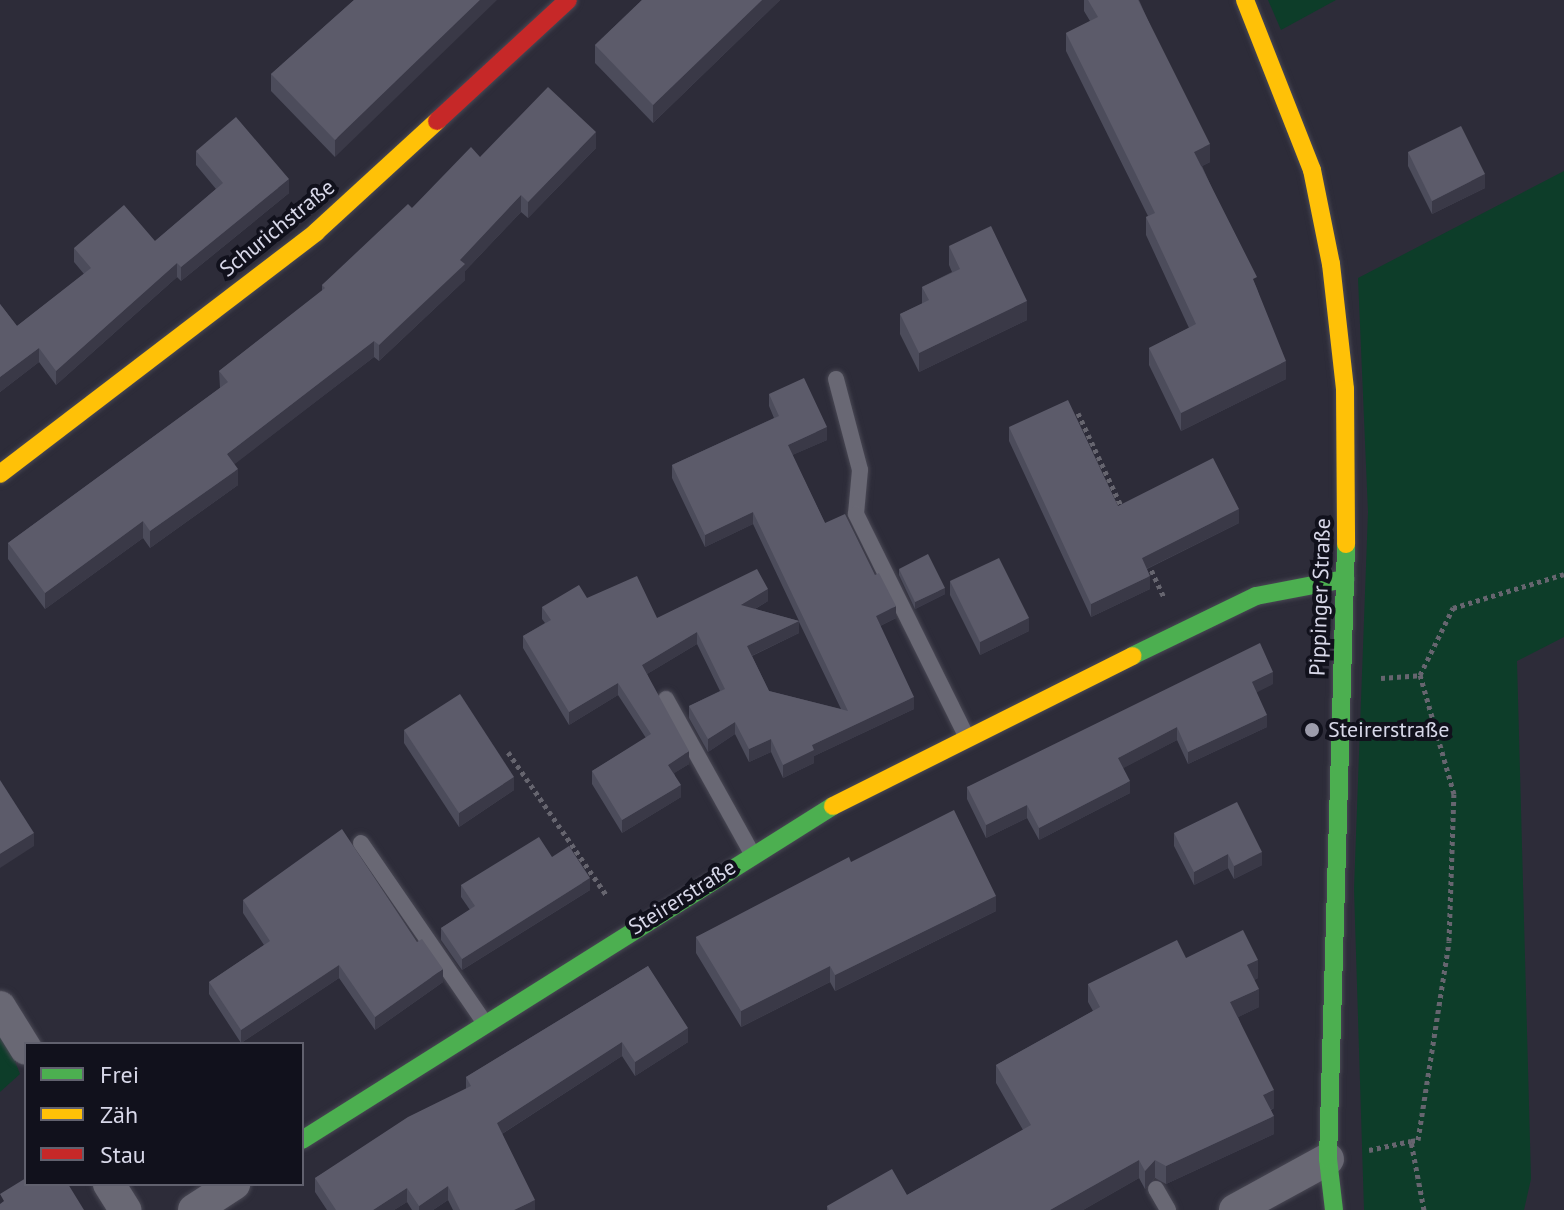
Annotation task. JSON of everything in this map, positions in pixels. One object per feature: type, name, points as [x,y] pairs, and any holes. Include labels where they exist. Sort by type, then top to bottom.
[{"type":"street","name":"Schurichstraße","points":[[0,474],[316,232],[568,0]]},
{"type":"street","name":"Pippinger Straße","points":[[1245,0],[1312,170],[1331,264],[1345,389],[1345,579],[1328,1159],[1334,1210]]},
{"type":"street","name":"Steirerstraße","points":[[304,1139],[752,853],[966,736],[1256,596],[1345,579]]},
{"type":"street","points":[[0,1007],[24,1046]]},
{"type":"street","points":[[1235,1210],[1328,1159]]},
{"type":"street","points":[[110,1186],[125,1210]]},
{"type":"street","points":[[194,1210],[231,1186]]},
{"type":"lane","points":[[836,379],[860,470],[856,514],[966,736]]},
{"type":"lane","points":[[666,699],[752,853]]},
{"type":"lane","points":[[361,843],[484,1022]]},
{"type":"lane","points":[[1156,1189],[1168,1210]]},
{"type":"path","points":[[1078,413],[1129,523]]},
{"type":"path","points":[[1142,551],[1180,633]]},
{"type":"path","points":[[1424,1210],[1411,1141],[1418,1140],[1449,941],[1454,794],[1420,675],[1453,608],[1564,574]]},
{"type":"path","points":[[508,752],[631,930]]},
{"type":"green space","points":[[1268,0],[1336,0],[1281,30]]},
{"type":"green space","points":[[1564,171],[1564,637],[1517,661],[1531,1179],[1524,1210],[1364,1210],[1354,889],[1368,512],[1358,278]]},
{"type":"green space","points":[[0,1024],[20,1074],[0,1092]]},
{"type":"building","points":[[354,0],[480,0],[335,140],[271,74]]},
{"type":"building","points":[[642,0],[762,0],[653,105],[595,45]]},
{"type":"building","points":[[1088,0],[1138,0],[1210,144],[1194,152],[1257,277],[1253,279],[1286,361],[1181,413],[1149,348],[1196,324],[1146,217],[1155,213],[1066,33],[1098,17]]},
{"type":"building","points":[[548,87],[596,132],[528,202],[521,195],[460,260],[465,264],[379,345],[374,341],[227,454],[238,469],[150,531],[143,521],[45,593],[8,543],[228,382],[219,371],[325,288],[322,285],[408,204],[412,208],[471,147],[480,157]]},
{"type":"building","points":[[236,117],[289,179],[181,267],[177,263],[56,371],[39,348],[0,377],[0,304],[17,326],[91,268],[74,248],[124,205],[155,241],[223,183],[196,151]]},
{"type":"building","points":[[1461,126],[1485,174],[1432,201],[1408,152]]},
{"type":"building","points":[[991,226],[1027,301],[919,353],[900,314],[929,300],[922,287],[960,269],[949,246]]},
{"type":"building","points":[[804,378],[827,427],[788,445],[825,523],[845,514],[875,575],[879,573],[896,606],[876,616],[914,697],[812,745],[814,750],[783,765],[771,739],[749,749],[735,722],[708,739],[689,706],[725,689],[697,632],[642,665],[689,751],[668,765],[681,785],[622,820],[592,771],[651,734],[618,683],[569,712],[523,636],[551,620],[542,607],[579,585],[587,598],[637,576],[657,618],[757,569],[768,589],[741,605],[799,621],[747,646],[769,691],[848,711],[753,512],[705,535],[672,465],[779,416],[769,394]]},
{"type":"building","points":[[1068,400],[1118,506],[1213,458],[1239,509],[1142,558],[1150,576],[1091,604],[1009,427]]},
{"type":"building","points":[[928,554],[945,588],[915,602],[899,569]]},
{"type":"building","points":[[999,558],[1029,618],[980,642],[950,581]]},
{"type":"building","points":[[1260,643],[1273,672],[1252,682],[1267,715],[1188,752],[1177,727],[1118,758],[1130,781],[1039,828],[1027,805],[986,825],[967,787]]},
{"type":"building","points":[[460,694],[514,777],[459,813],[404,730]]},
{"type":"building","points":[[0,780],[34,833],[0,854]]},
{"type":"building","points":[[1237,802],[1262,852],[1234,866],[1228,854],[1194,872],[1174,833]]},
{"type":"building","points":[[954,810],[996,896],[835,975],[830,966],[741,1011],[696,937],[849,857],[851,862]]},
{"type":"building","points":[[342,829],[417,942],[422,939],[443,969],[375,1017],[339,965],[241,1030],[209,982],[270,941],[243,900]]},
{"type":"building","points":[[539,837],[552,857],[569,846],[590,878],[462,959],[441,928],[475,906],[461,885]]},
{"type":"building","points":[[1243,930],[1258,960],[1247,965],[1259,989],[1230,1002],[1274,1090],[1263,1095],[1274,1116],[1166,1166],[1155,1160],[1145,1171],[1139,1160],[1050,1210],[829,1210],[827,1206],[892,1169],[907,1195],[1031,1125],[996,1065],[1100,1007],[1088,984],[1177,940],[1186,958]]},
{"type":"building","points":[[648,966],[688,1028],[635,1062],[622,1042],[497,1123],[535,1200],[514,1210],[460,1210],[448,1186],[419,1206],[407,1188],[373,1210],[336,1210],[315,1178],[408,1117],[471,1086],[466,1077]]},
{"type":"building","points":[[24,1179],[24,1186],[69,1186],[84,1210],[0,1210],[0,1204],[4,1201],[0,1194]]},
{"type":"traffic: fast","points":[[1334,1210],[1328,1159],[1346,544]]},
{"type":"traffic: fast","points":[[1132,656],[1256,596],[1345,579]]},
{"type":"traffic: fast","points":[[304,1139],[833,806]]},
{"type":"traffic: slow","points":[[1245,0],[1312,170],[1331,264],[1345,389],[1346,544]]},
{"type":"traffic: slow","points":[[0,474],[316,232],[437,121]]},
{"type":"traffic: slow","points":[[833,806],[1132,656]]},
{"type":"traffic: jam","points":[[437,121],[568,0]]},
{"type":"place","name":"Steirerstraße","points":[[1312,730]]}]
